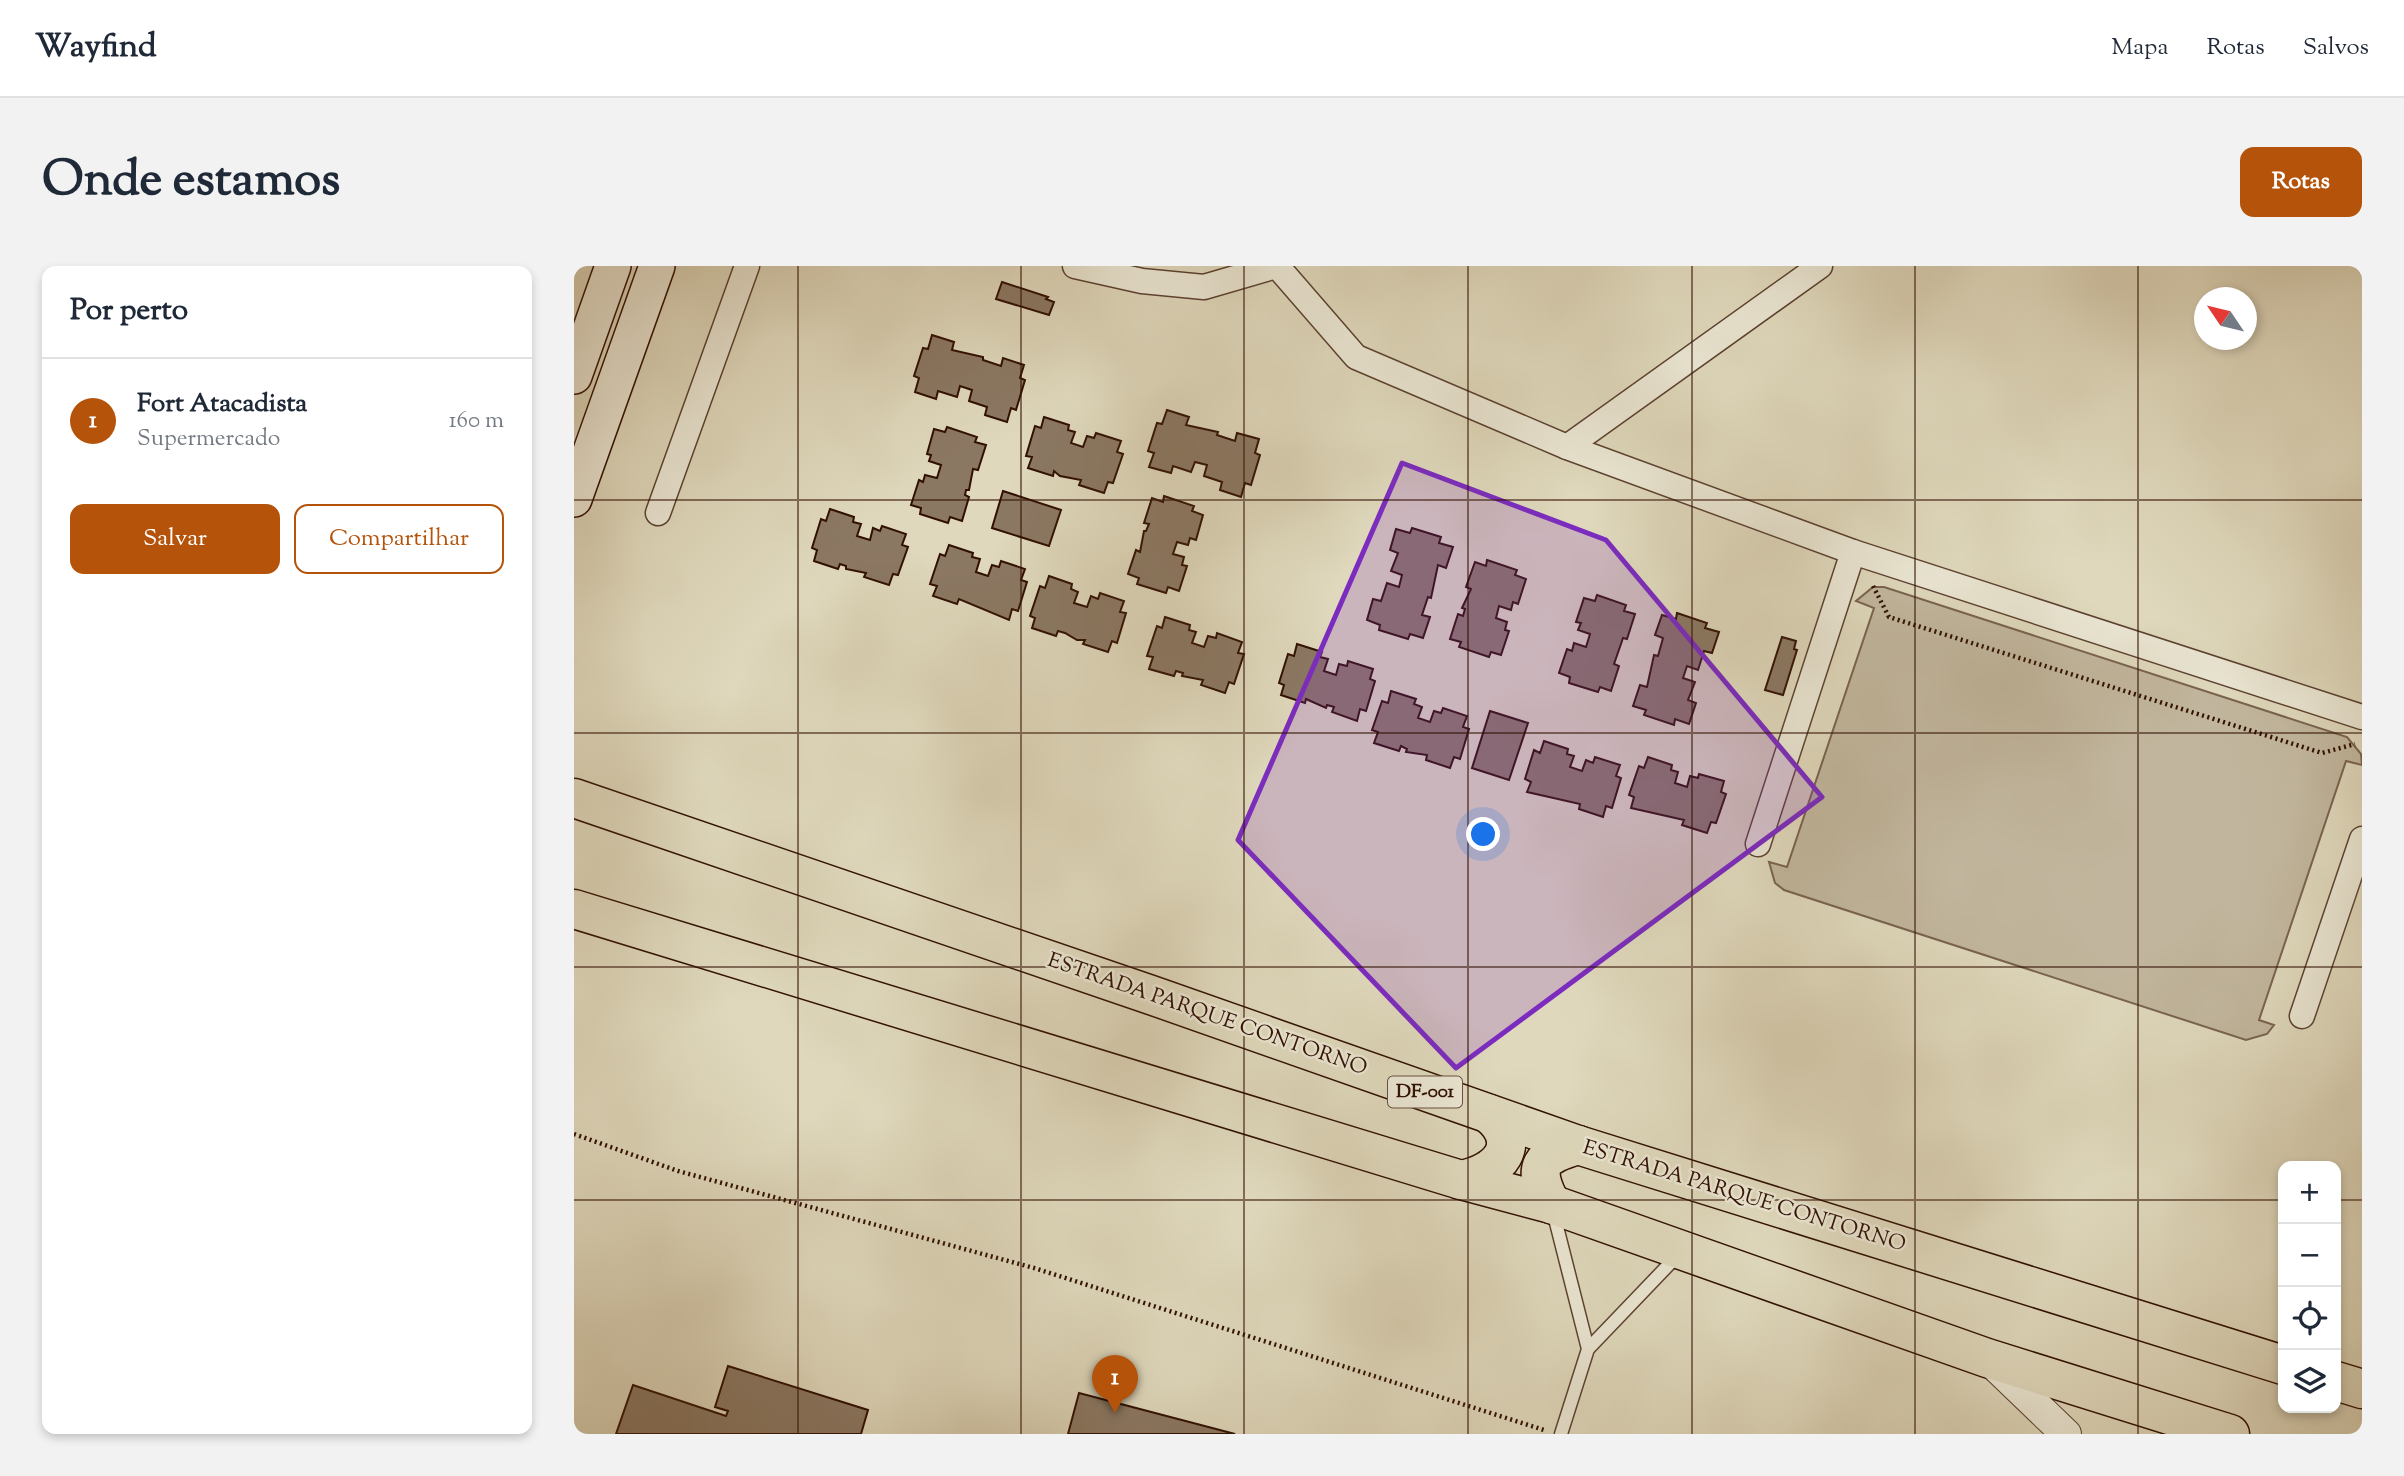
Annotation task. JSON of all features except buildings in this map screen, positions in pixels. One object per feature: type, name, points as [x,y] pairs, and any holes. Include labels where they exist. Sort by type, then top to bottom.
[{"type":"highway","name":"ESTRADA PARQUE CONTORNO","points":[[575,797],[1578,1145],[2278,1363]]},
{"type":"highway","points":[[574,909],[1461,1180],[1551,1204],[1987,1358],[2230,1434]]},
{"type":"highway","points":[[1461,1180],[1476,1178],[1493,1168],[1504,1154],[1507,1143],[1504,1129],[1489,1114]]},
{"type":"highway","points":[[1551,1204],[1539,1179],[1542,1163],[1550,1153],[1578,1145]]},
{"type":"highway","points":[[2341,1383],[2362,1390]]},
{"type":"main road","points":[[574,376],[613,266]]},
{"type":"main road","points":[[574,499],[657,266]]},
{"type":"street","points":[[659,513],[747,266]]},
{"type":"street","points":[[1075,266],[1142,281],[1204,287],[1276,266],[1356,357],[1567,447],[1853,552],[2362,717]]},
{"type":"street","points":[[1567,447],[1821,266]]},
{"type":"street","points":[[1758,844],[1853,552]]},
{"type":"street","points":[[2302,1016],[2362,839]]},
{"type":"street","points":[[1987,1358],[2066,1434]]},
{"type":"lane","points":[[1551,1204],[1588,1349]]},
{"type":"lane","points":[[1561,1434],[1588,1349],[1682,1250]]},
{"type":"path","points":[[1853,552],[1889,617],[2322,753],[2362,742]]},
{"type":"path","points":[[574,1134],[678,1171],[1034,1268],[1555,1434]]},
{"type":"highlighted area","points":[[1402,463],[1606,540],[1822,797],[1456,1068],[1238,840]]},
{"type":"shaded area","points":[[1873,587],[1884,587],[2347,737],[2361,754],[2362,765],[2346,761],[2259,1020],[2274,1025],[2267,1034],[2246,1040],[1784,890],[1775,883],[1769,862],[1787,867],[1874,608],[1856,601]]},
{"type":"place","name":"Fort Atacadista","points":[[1115,1413]]}]
